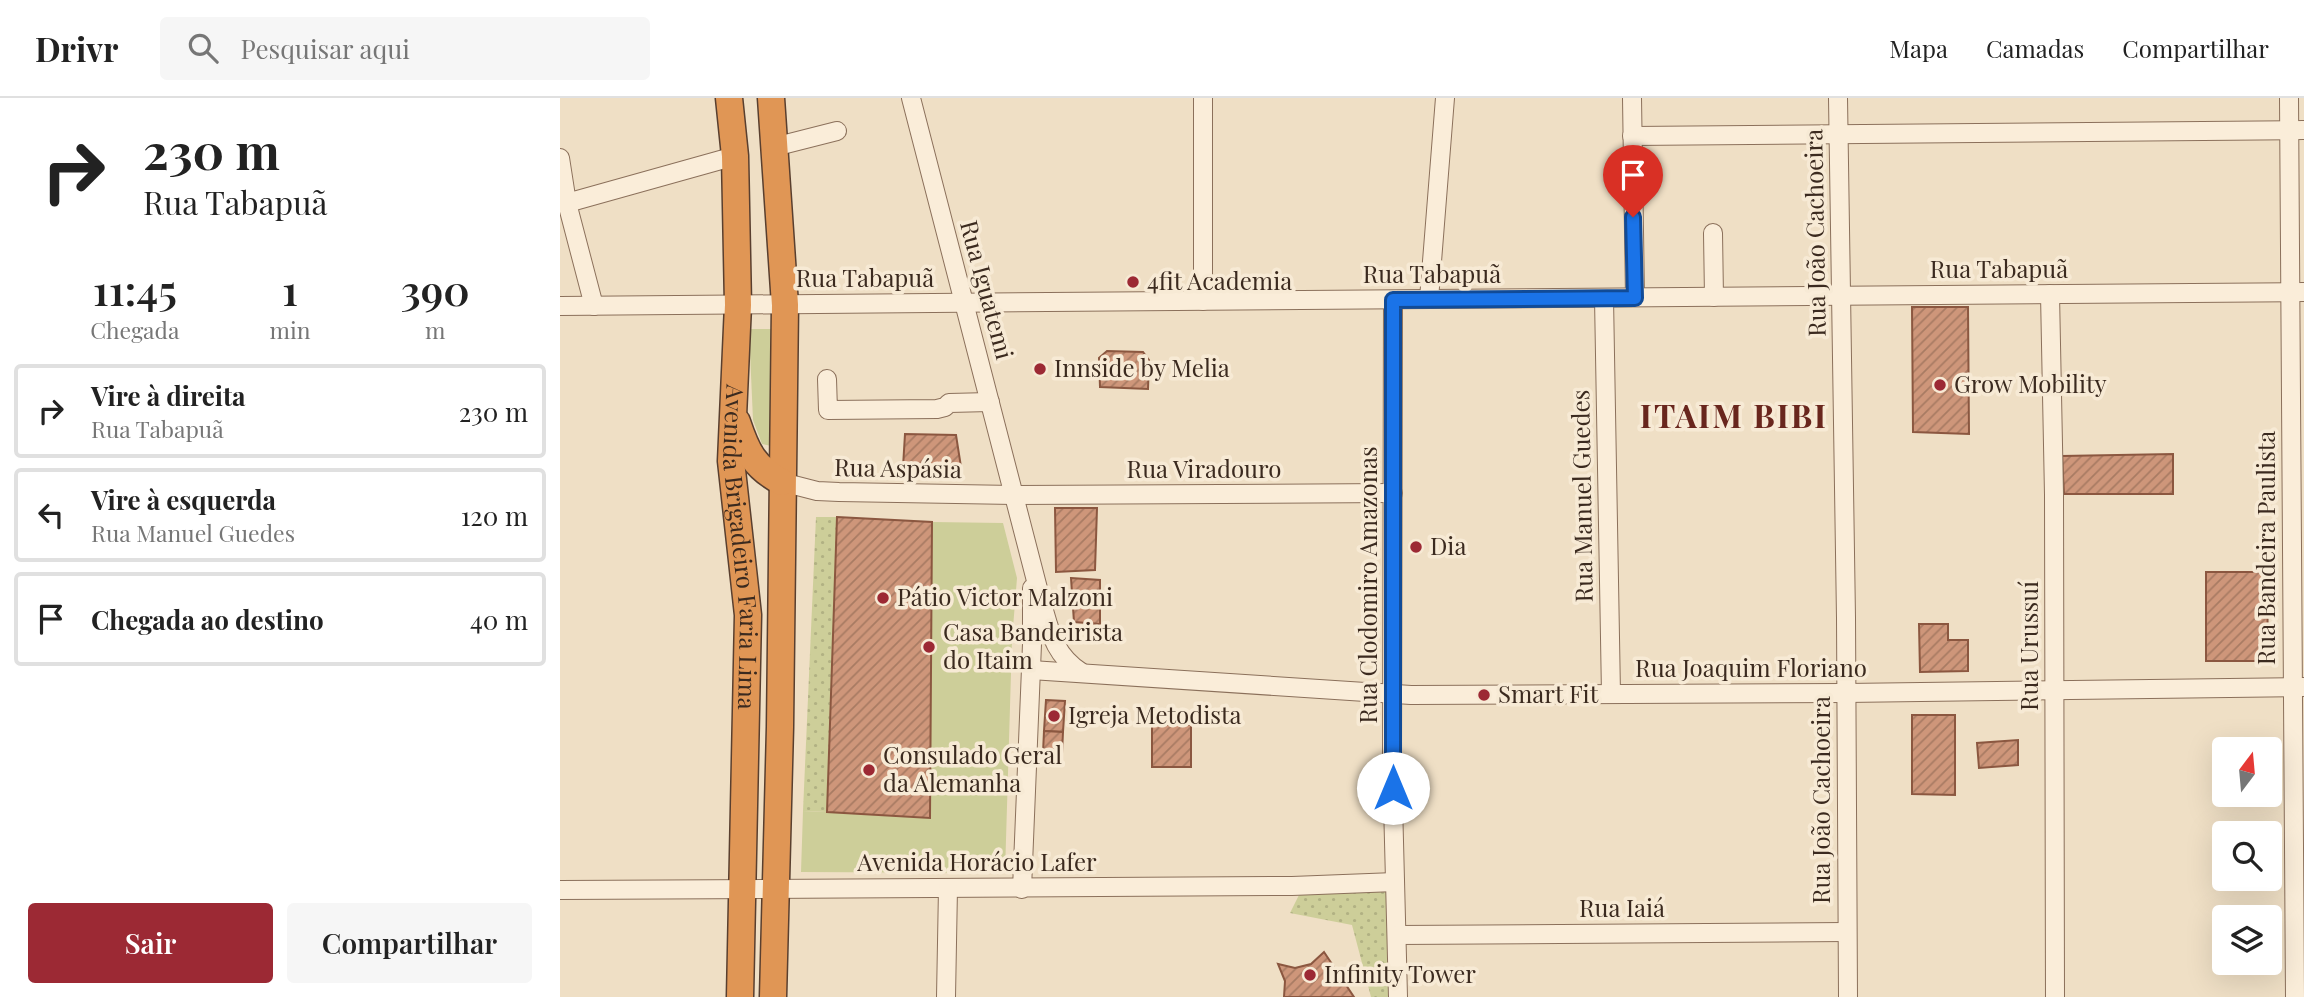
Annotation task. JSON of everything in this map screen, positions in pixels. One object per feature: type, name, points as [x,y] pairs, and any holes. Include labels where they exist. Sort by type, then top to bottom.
[{"type":"highway","name":"Avenida Brigadeiro Faria Lima","points":[[729,98],[735,156],[738,305],[732,461],[734,502],[739,525],[748,615],[740,997]]},
{"type":"highway","name":"Avenida Brigadeiro Faria Lima","points":[[771,98],[785,304],[773,997]]},
{"type":"highway","points":[[734,411],[748,453],[765,471],[782,482]]},
{"type":"highway","points":[[739,525],[747,522],[765,523],[782,539]]},
{"type":"street","name":"Rua Iguatemi","points":[[911,98],[1031,563]]},
{"type":"street","points":[[1203,98],[1203,301]]},
{"type":"street","points":[[1429,299],[1445,98]]},
{"type":"street","points":[[1632,98],[1635,298]]},
{"type":"street","name":"Rua João Cachoeira","points":[[1838,98],[1848,997]]},
{"type":"street","name":"Rua Bandeira Paulista","points":[[2289,98],[2297,130],[2298,679],[2295,997]]},
{"type":"street","points":[[1632,136],[2297,130]]},
{"type":"street","points":[[774,147],[837,131]]},
{"type":"street","points":[[566,202],[735,156]]},
{"type":"street","points":[[560,158],[566,202],[594,306]]},
{"type":"street","points":[[1713,233],[1714,297]]},
{"type":"street","name":"Rua Tabapuã","points":[[560,306],[2297,292]]},
{"type":"street","name":"Rua Urussuí","points":[[2050,294],[2054,468],[2055,997]]},
{"type":"street","name":"Rua Manuel Guedes","points":[[1604,298],[1611,694]]},
{"type":"street","name":"Rua Clodomiro Amazonas","points":[[1393,300],[1393,694],[1398,997]]},
{"type":"street","points":[[827,379],[828,410],[937,410],[949,403],[990,401]]},
{"type":"street","name":"Rua Aspásia","points":[[782,482],[817,491],[1014,495]]},
{"type":"street","name":"Rua Viradouro","points":[[1014,495],[1393,493]]},
{"type":"street","points":[[1022,888],[1031,670],[1031,563]]},
{"type":"street","points":[[1031,563],[1058,652],[1068,664],[1080,672]]},
{"type":"street","name":"Rua Joaquim Floriano","points":[[1031,670],[1393,694],[2055,691],[2298,679]]},
{"type":"street","name":"Avenida Horácio Lafer","points":[[560,890],[1292,887],[1395,882]]},
{"type":"street","points":[[946,997],[948,888]]},
{"type":"street","name":"Rua Iaiá","points":[[1397,935],[1846,932]]},
{"type":"green space","points":[[749,329],[771,329],[776,447],[762,444],[753,420]]},
{"type":"green space","points":[[816,517],[837,517],[827,812],[803,811]]},
{"type":"green space","points":[[932,522],[1003,523],[1017,578],[1012,640],[1005,873],[801,872],[803,811],[930,817]]},
{"type":"green space","points":[[1302,889],[1388,890],[1390,997],[1371,997],[1352,925],[1290,913]]},
{"type":"building","name":"Grow Mobility","points":[[1912,307],[1968,307],[1969,434],[1913,432]]},
{"type":"building","points":[[1107,351],[1143,352],[1149,360],[1148,389],[1100,387],[1099,358]]},
{"type":"building","points":[[905,434],[956,435],[961,467],[903,467]]},
{"type":"building","points":[[2173,454],[2173,494],[2064,494],[2062,456]]},
{"type":"building","points":[[1055,508],[1097,508],[1095,570],[1056,572]]},
{"type":"building","name":"Pátio Victor Malzoni","points":[[837,517],[932,522],[930,818],[827,812]]},
{"type":"building","points":[[2206,572],[2267,572],[2268,661],[2206,661]]},
{"type":"building","points":[[1071,578],[1100,580],[1100,624],[1074,622]]},
{"type":"building","points":[[1919,624],[1948,624],[1948,640],[1968,640],[1968,671],[1920,672]]},
{"type":"building","name":"Igreja Metodista","points":[[1046,700],[1065,701],[1063,732],[1044,731]]},
{"type":"building","points":[[1912,715],[1955,715],[1955,795],[1912,794]]},
{"type":"building","points":[[1151,719],[1191,719],[1191,725],[1152,725]]},
{"type":"building","points":[[1152,725],[1191,725],[1191,767],[1152,767]]},
{"type":"building","points":[[1044,731],[1063,732],[1062,754],[1043,753]]},
{"type":"building","points":[[2018,740],[2018,765],[1979,768],[1977,743]]},
{"type":"building","name":"Infinity Tower","points":[[1324,952],[1354,997],[1284,997],[1285,981],[1278,964],[1295,968],[1311,964]]},
{"type":"place","name":"4fit Academia","points":[[1133,282]]},
{"type":"place","name":"Innside by Melia","points":[[1040,369]]},
{"type":"place","name":"Grow Mobility","points":[[1940,385]]},
{"type":"place","name":"Dia","points":[[1416,547]]},
{"type":"place","name":"Pátio Victor Malzoni","points":[[883,598]]},
{"type":"place","name":"Casa Bandeirista do Itaim","points":[[929,647]]},
{"type":"place","name":"Smart Fit","points":[[1484,695]]},
{"type":"place","name":"Igreja Metodista","points":[[1054,716]]},
{"type":"place","name":"Consulado Geral da Alemanha","points":[[869,770]]},
{"type":"place","name":"Infinity Tower","points":[[1310,975]]},
{"type":"district","name":"ITAIM BIBI","points":[[1734,417]]},
{"type":"route","points":[[1393,788],[1393,300],[1635,298],[1633,217]]}]
